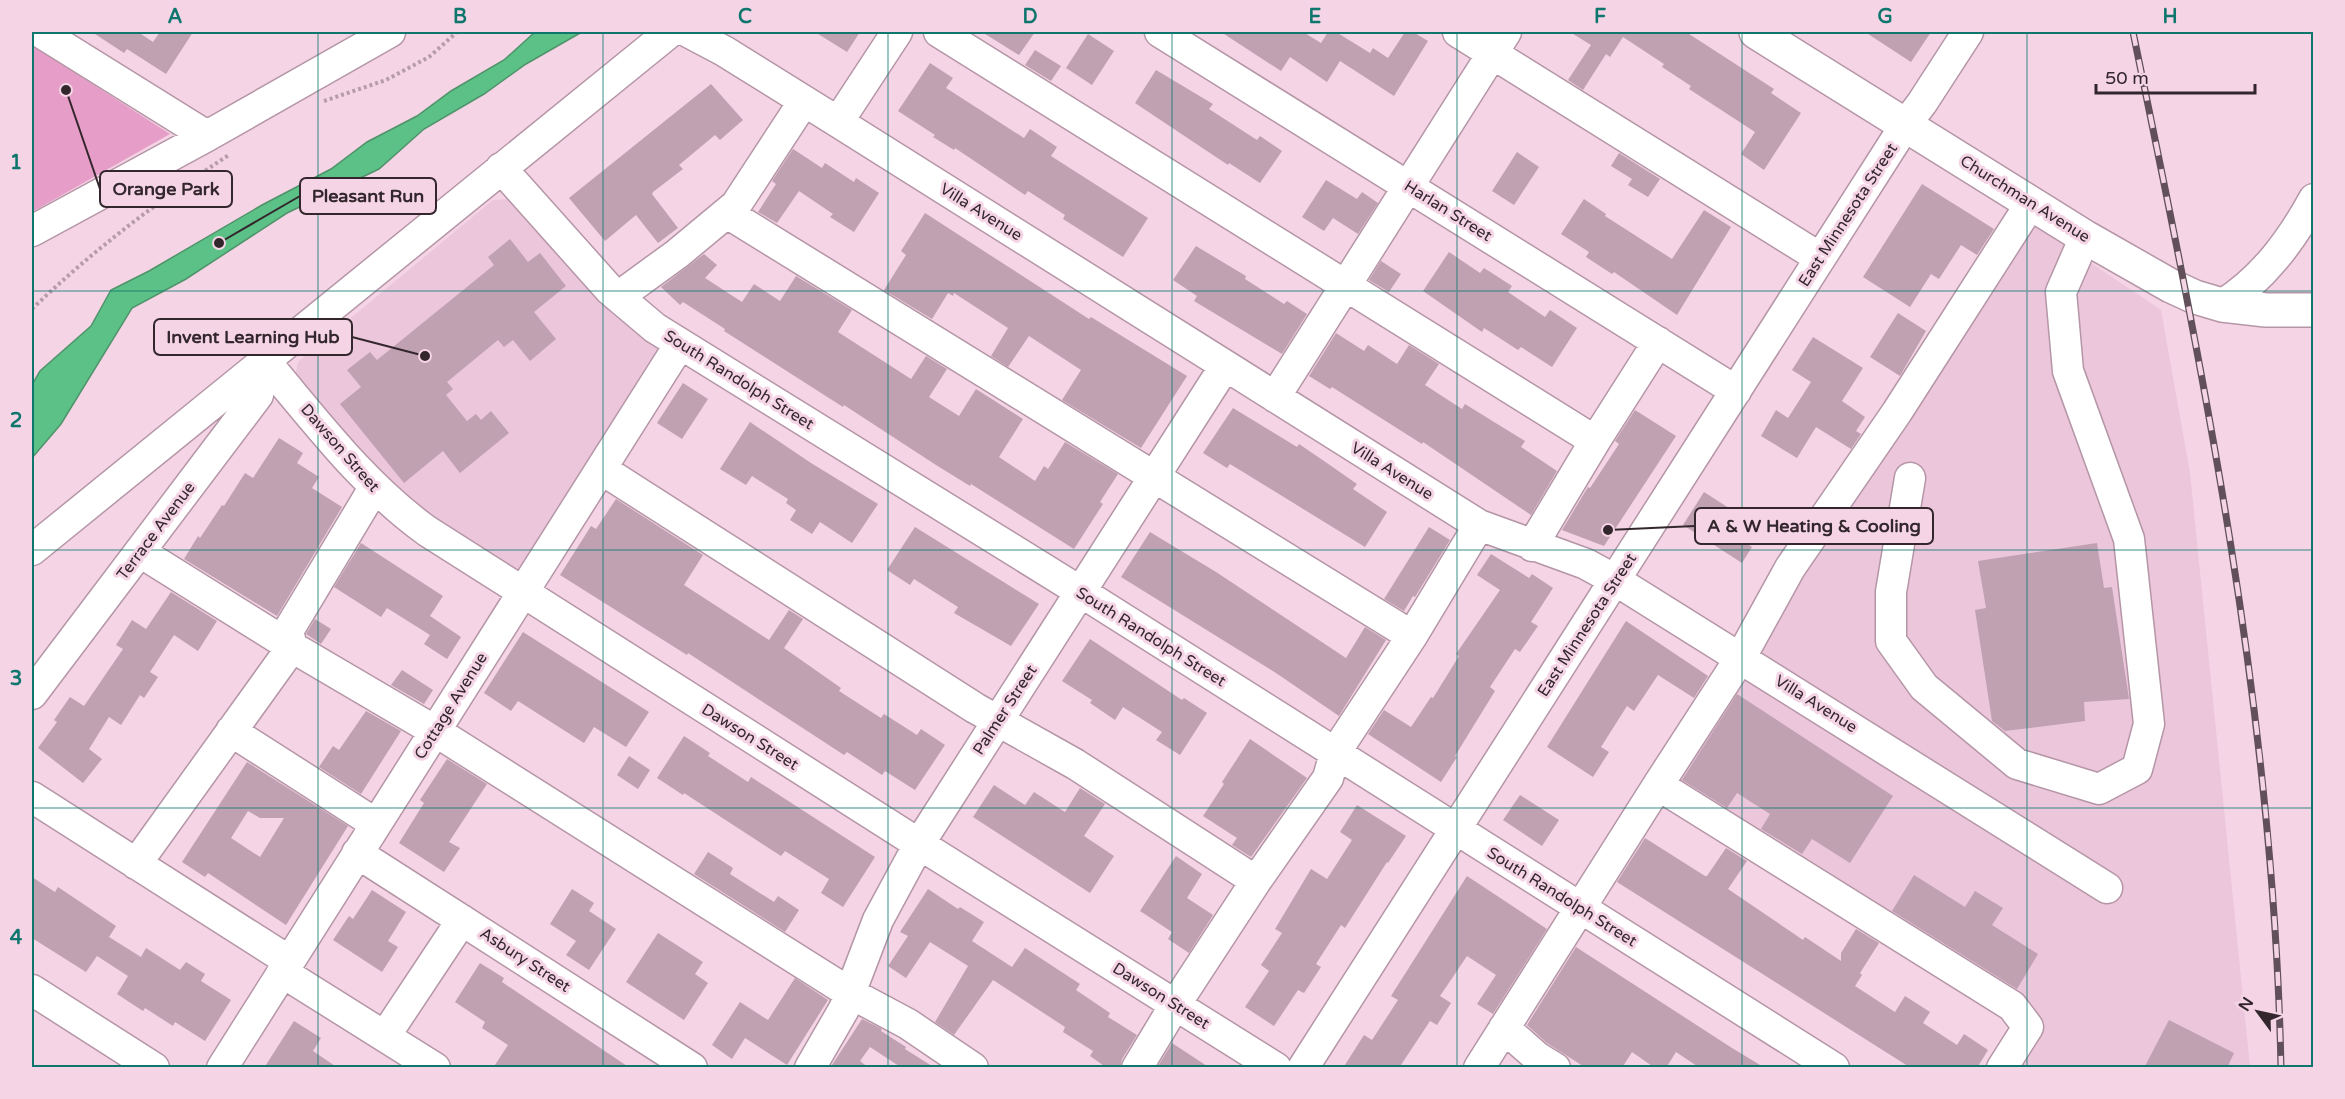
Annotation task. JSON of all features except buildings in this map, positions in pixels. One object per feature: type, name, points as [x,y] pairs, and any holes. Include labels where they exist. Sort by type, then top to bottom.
[{"type":"main road","name":"Churchman Avenue","points":[[1756,32],[2085,237],[2171,286],[2195,297],[2222,305],[2266,310],[2313,310]]},
{"type":"street","points":[[40,32],[207,136]]},
{"type":"street","points":[[32,550],[670,32]]},
{"type":"street","name":"Villa Avenue","points":[[688,32],[804,101],[1479,525],[1586,564],[1615,580],[2108,888]]},
{"type":"street","points":[[838,123],[897,32]]},
{"type":"street","points":[[939,32],[1595,441]]},
{"type":"street","name":"Harlan Street","points":[[1160,32],[1736,391]]},
{"type":"street","points":[[1458,32],[1500,42],[1820,258]]},
{"type":"street","name":"East Minnesota Street","points":[[1303,1068],[1906,124],[1968,32]]},
{"type":"street","points":[[32,231],[207,136],[369,36]]},
{"type":"street","points":[[1275,397],[1500,42]]},
{"type":"street","points":[[618,297],[677,254],[736,205],[804,101]]},
{"type":"street","name":"South Randolph Street","points":[[501,168],[638,316],[1081,592],[1834,1068]]},
{"type":"street","points":[[2222,305],[2241,293],[2282,252],[2313,200]]},
{"type":"street","points":[[1479,1068],[1741,657],[1790,568],[1897,412],[2031,203]]},
{"type":"street","points":[[727,213],[1412,636]]},
{"type":"street","points":[[1910,478],[1891,592],[1891,641],[1924,687],[2017,764],[2099,789],[2137,769],[2149,724],[2129,539],[2068,371],[2061,292],[2085,237]]},
{"type":"street","points":[[1532,546],[1658,342]]},
{"type":"street","name":"Cottage Avenue","points":[[222,1068],[680,344]]},
{"type":"street","name":"Dawson Street","points":[[264,360],[374,488],[427,531],[1276,1068]]},
{"type":"street","name":"Terrace Avenue","points":[[32,694],[258,395],[264,360]]},
{"type":"street","name":"Palmer Street","points":[[810,1068],[844,1009],[878,920],[919,844],[1225,366]]},
{"type":"street","points":[[601,469],[975,708],[1075,764],[1256,881]]},
{"type":"street","points":[[292,647],[288,631],[374,488]]},
{"type":"street","points":[[1137,1068],[1256,881],[1328,778],[1335,753],[1412,636],[1479,525]]},
{"type":"street","points":[[140,552],[292,647],[435,731],[850,993],[908,1024],[973,1068]]},
{"type":"street","points":[[136,864],[292,647]]},
{"type":"street","points":[[231,731],[376,824]]},
{"type":"street","points":[[1658,784],[2012,1006],[2028,1027],[2002,1068]]},
{"type":"street","points":[[32,797],[136,864],[435,1068]]},
{"type":"street","name":"Asbury Street","points":[[357,853],[692,1068]]},
{"type":"street","points":[[385,1036],[462,920]]},
{"type":"street","points":[[32,990],[154,1068]]},
{"type":"street","points":[[1504,1028],[1537,1057],[1555,1068]]},
{"type":"path","points":[[323,101],[386,80],[429,57],[457,32]]},
{"type":"path","points":[[32,309],[64,278],[170,193],[235,152]]},
{"type":"shaded area","points":[[535,32],[582,32],[526,64],[484,94],[424,129],[379,169],[287,213],[186,279],[132,308],[61,424],[32,458],[32,385],[40,371],[91,326],[111,290],[331,169],[367,142],[417,116],[451,91],[504,60]]},
{"type":"shaded area","points":[[32,45],[170,134],[32,212]]},
{"type":"shaded area","points":[[509,199],[520,204],[592,293],[663,347],[517,574],[408,508],[295,377],[298,362],[493,200]]},
{"type":"shaded area","points":[[2030,222],[2161,310],[2190,473],[2250,1067],[2019,1067],[2040,1035],[1667,782]]},
{"type":"railway","points":[[2133,32],[2209,418],[2250,676],[2265,806],[2276,936],[2281,1068]]},
{"type":"place","name":"Orange Park","points":[[66,90]]},
{"type":"place","name":"Pleasant Run","points":[[219,243]]},
{"type":"place","name":"Invent Learning Hub","points":[[425,356]]},
{"type":"place","name":"A & W Heating & Cooling","points":[[1608,530]]}]
